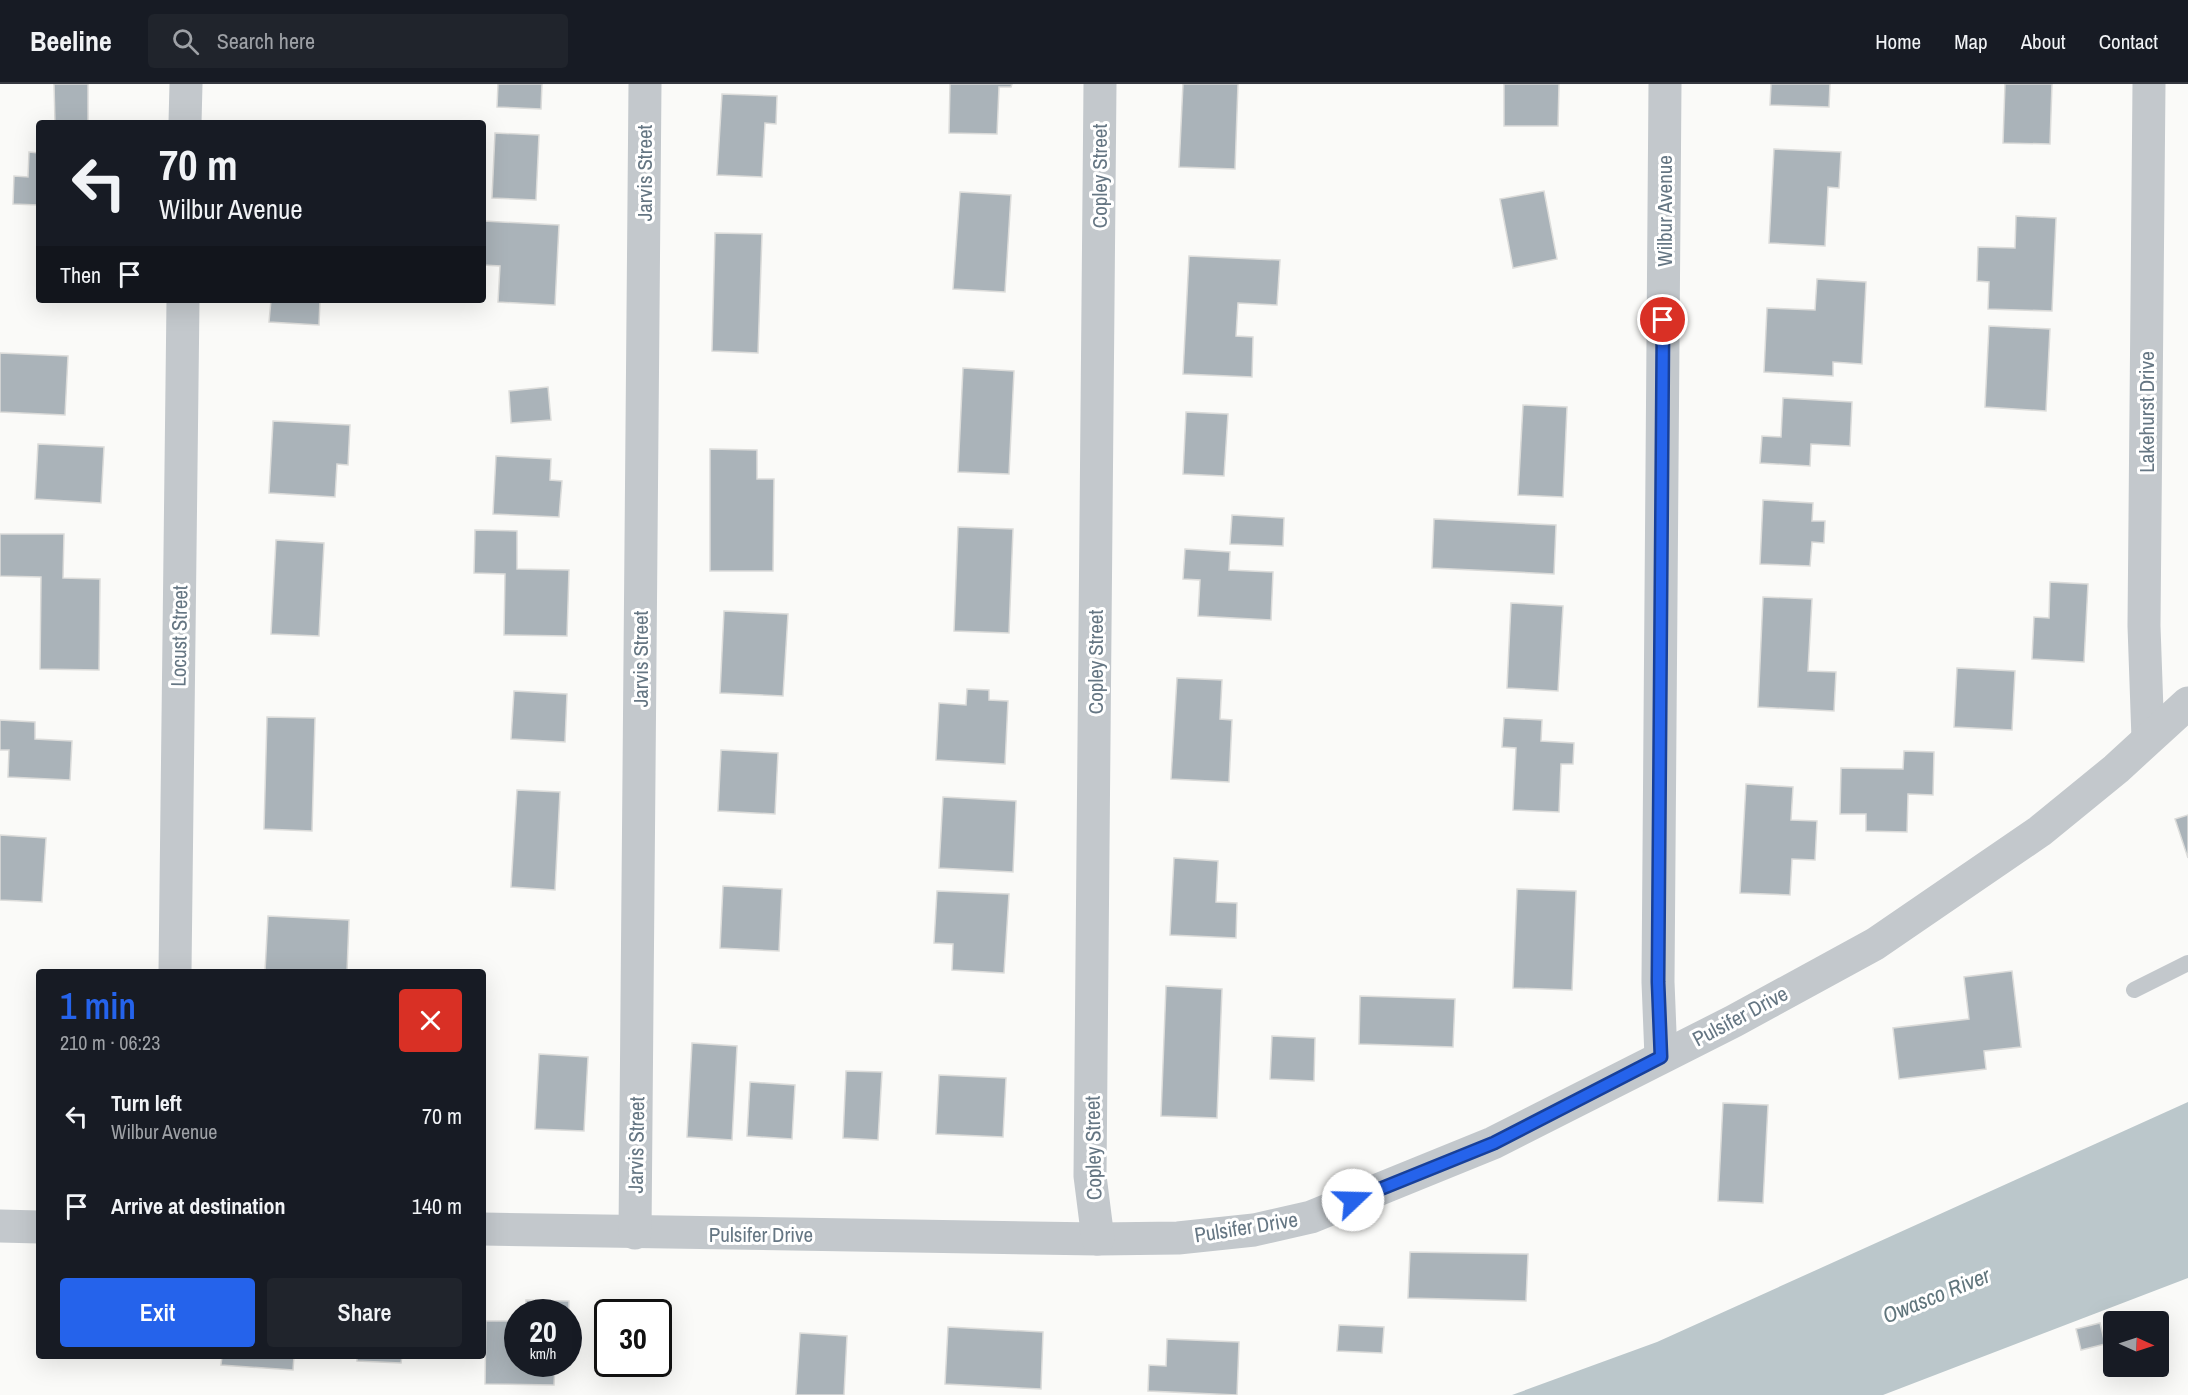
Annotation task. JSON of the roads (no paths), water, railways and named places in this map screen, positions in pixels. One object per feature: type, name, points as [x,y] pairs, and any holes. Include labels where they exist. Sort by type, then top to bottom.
[{"type":"street","points":[[185,120],[186,84]]},
{"type":"street","name":"Jarvis Street","points":[[635,1233],[645,84]]},
{"type":"street","name":"Copley Street","points":[[1098,1239],[1090,1164],[1100,84]]},
{"type":"street","name":"Wilbur Avenue","points":[[1661,1057],[1658,982],[1665,84]]},
{"type":"street","name":"Lakehurst Drive","points":[[2148,740],[2144,626],[2149,84]]},
{"type":"street","name":"Locust Street","points":[[175,969],[183,303]]},
{"type":"street","name":"Pulsifer Drive","points":[[486,1229],[1098,1239],[1178,1238],[1243,1231],[1311,1217],[1494,1143],[1875,944],[2040,831],[2148,740],[2188,703]]},
{"type":"street","points":[[0,1226],[36,1227]]},
{"type":"lane","points":[[2134,990],[2188,963]]},
{"type":"water","name":"Owasco River","points":[[2188,1102],[2188,1278],[1883,1395],[1512,1395],[1657,1342]]}]
